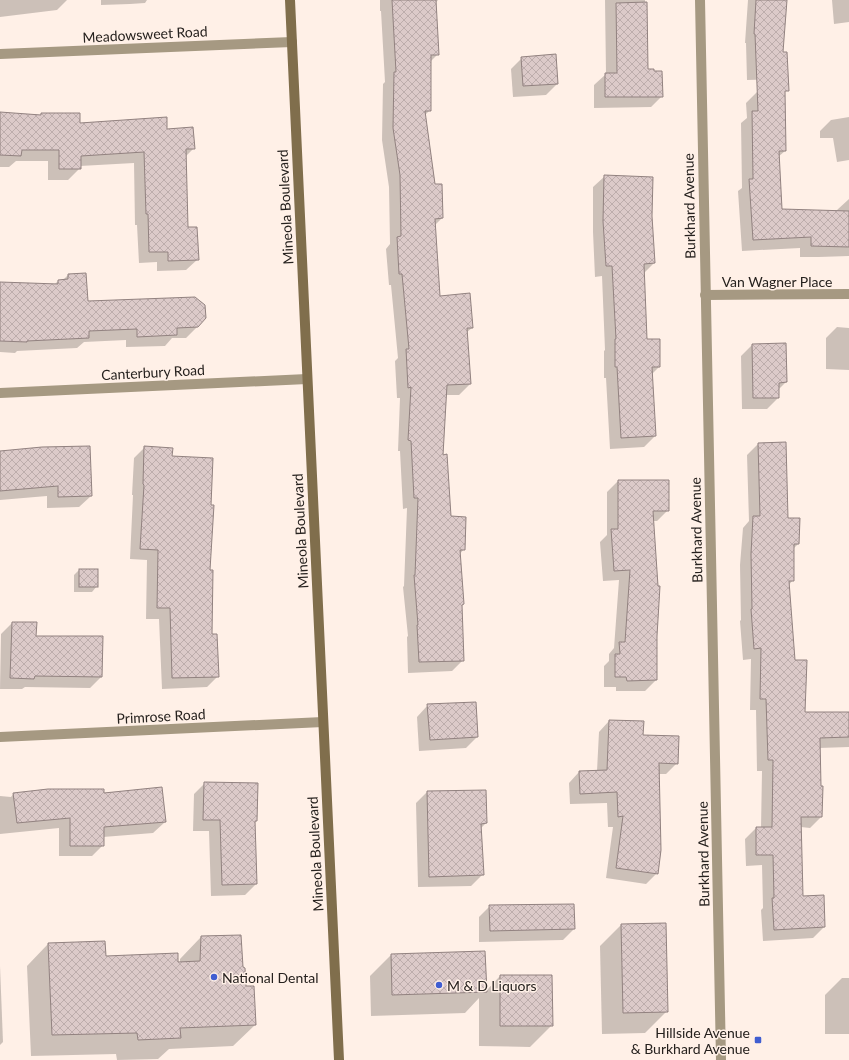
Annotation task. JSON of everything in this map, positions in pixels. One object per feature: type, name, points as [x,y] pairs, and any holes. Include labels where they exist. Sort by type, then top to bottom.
[{"type":"main road","name":"Mineola Boulevard","points":[[290,0],[339,1060]]},
{"type":"street","name":"Burkhard Avenue","points":[[700,0],[721,1060]]},
{"type":"street","name":"Meadowsweet Road","points":[[0,54],[292,42]]},
{"type":"street","name":"Van Wagner Place","points":[[705,295],[849,294]]},
{"type":"street","name":"Canterbury Road","points":[[0,393],[307,378]]},
{"type":"street","name":"Primrose Road","points":[[0,737],[323,722]]},
{"type":"building","points":[[392,0],[436,0],[439,55],[431,55],[431,111],[425,111],[435,184],[442,184],[443,218],[435,219],[440,296],[470,293],[473,328],[467,328],[471,384],[447,385],[443,455],[447,454],[451,516],[466,517],[465,550],[460,550],[464,604],[462,605],[464,661],[419,662],[414,575],[418,498],[414,498],[411,441],[408,440],[411,387],[408,388],[406,349],[409,349],[402,274],[399,274],[397,237],[401,236],[400,175],[393,128],[394,72],[396,72]]},
{"type":"building","points":[[756,0],[787,0],[783,52],[787,52],[789,91],[785,91],[786,151],[779,151],[782,209],[849,211],[849,247],[811,246],[811,237],[753,240],[749,179],[753,179],[752,111],[758,111],[754,34]]},
{"type":"building","points":[[647,2],[648,69],[662,71],[663,97],[605,97],[605,73],[617,73],[616,3]]},
{"type":"building","points":[[556,54],[558,84],[523,86],[521,57]]},
{"type":"building","points":[[0,112],[41,115],[41,113],[80,113],[80,123],[167,117],[167,129],[193,127],[195,149],[186,149],[188,227],[197,227],[199,260],[168,261],[168,252],[149,252],[144,152],[81,156],[81,169],[59,169],[59,150],[22,150],[21,156],[0,155]]},
{"type":"building","points":[[604,175],[653,177],[652,216],[655,263],[644,264],[647,339],[660,339],[660,367],[652,367],[656,436],[621,438],[617,367],[615,367],[616,339],[612,266],[606,266],[603,221]]},
{"type":"building","points":[[86,273],[88,301],[195,297],[205,305],[206,318],[198,327],[177,328],[177,335],[137,337],[137,329],[89,331],[89,338],[27,342],[0,341],[0,282],[58,284],[58,280],[68,279],[68,274]]},
{"type":"building","points":[[786,343],[787,382],[779,383],[779,398],[753,398],[752,344]]},
{"type":"building","points":[[786,442],[788,518],[800,518],[799,544],[794,544],[794,581],[789,581],[795,660],[807,660],[805,712],[849,712],[849,737],[820,738],[821,786],[823,786],[822,817],[801,817],[803,896],[824,895],[825,927],[774,930],[772,898],[774,898],[773,855],[756,855],[756,827],[772,827],[773,760],[768,760],[766,699],[760,699],[761,648],[754,649],[751,609],[751,554],[753,516],[760,516],[758,443]]},
{"type":"building","points":[[90,446],[92,496],[58,497],[58,486],[0,491],[0,451],[42,447]]},
{"type":"building","points":[[144,446],[173,448],[172,456],[213,458],[211,505],[214,505],[210,570],[213,570],[212,634],[217,634],[219,677],[172,678],[170,608],[157,608],[158,550],[140,549],[144,485]]},
{"type":"building","points":[[618,480],[669,480],[669,511],[653,511],[658,586],[660,586],[657,636],[657,680],[627,681],[626,677],[615,677],[615,654],[620,654],[619,642],[625,642],[630,570],[614,571],[611,529],[618,529]]},
{"type":"building","points":[[79,569],[98,569],[98,587],[79,587]]},
{"type":"building","points":[[12,622],[37,622],[36,636],[103,636],[102,677],[35,676],[34,679],[10,678]]},
{"type":"building","points":[[476,702],[478,737],[430,740],[427,704]]},
{"type":"building","points":[[609,720],[644,721],[643,735],[679,736],[678,764],[659,763],[661,850],[658,874],[616,868],[623,816],[618,817],[617,792],[580,794],[579,771],[607,770]]},
{"type":"building","points":[[204,782],[258,783],[257,821],[255,821],[257,884],[222,885],[220,820],[203,820]]},
{"type":"building","points":[[162,787],[166,822],[104,827],[104,846],[70,846],[70,818],[17,823],[13,793],[48,789],[104,789],[104,793]]},
{"type":"building","points":[[486,790],[487,823],[481,824],[484,875],[429,877],[427,791]]},
{"type":"building","points":[[574,904],[575,929],[490,931],[489,905]]},
{"type":"building","points":[[666,923],[668,1012],[623,1013],[621,924]]},
{"type":"building","points":[[241,935],[246,986],[254,986],[256,1025],[180,1028],[181,1038],[138,1040],[137,1033],[52,1035],[48,943],[105,941],[106,956],[178,953],[178,962],[200,961],[201,936]]},
{"type":"building","points":[[485,951],[487,992],[392,995],[391,954]]},
{"type":"building","points":[[500,975],[552,975],[553,1026],[500,1026]]},
{"type":"place","name":"National Dental","points":[[214,977]]},
{"type":"place","name":"M & D Liquors","points":[[439,985]]},
{"type":"place","name":"Hillside Avenue & Burkhard Avenue","points":[[758,1040]]}]
